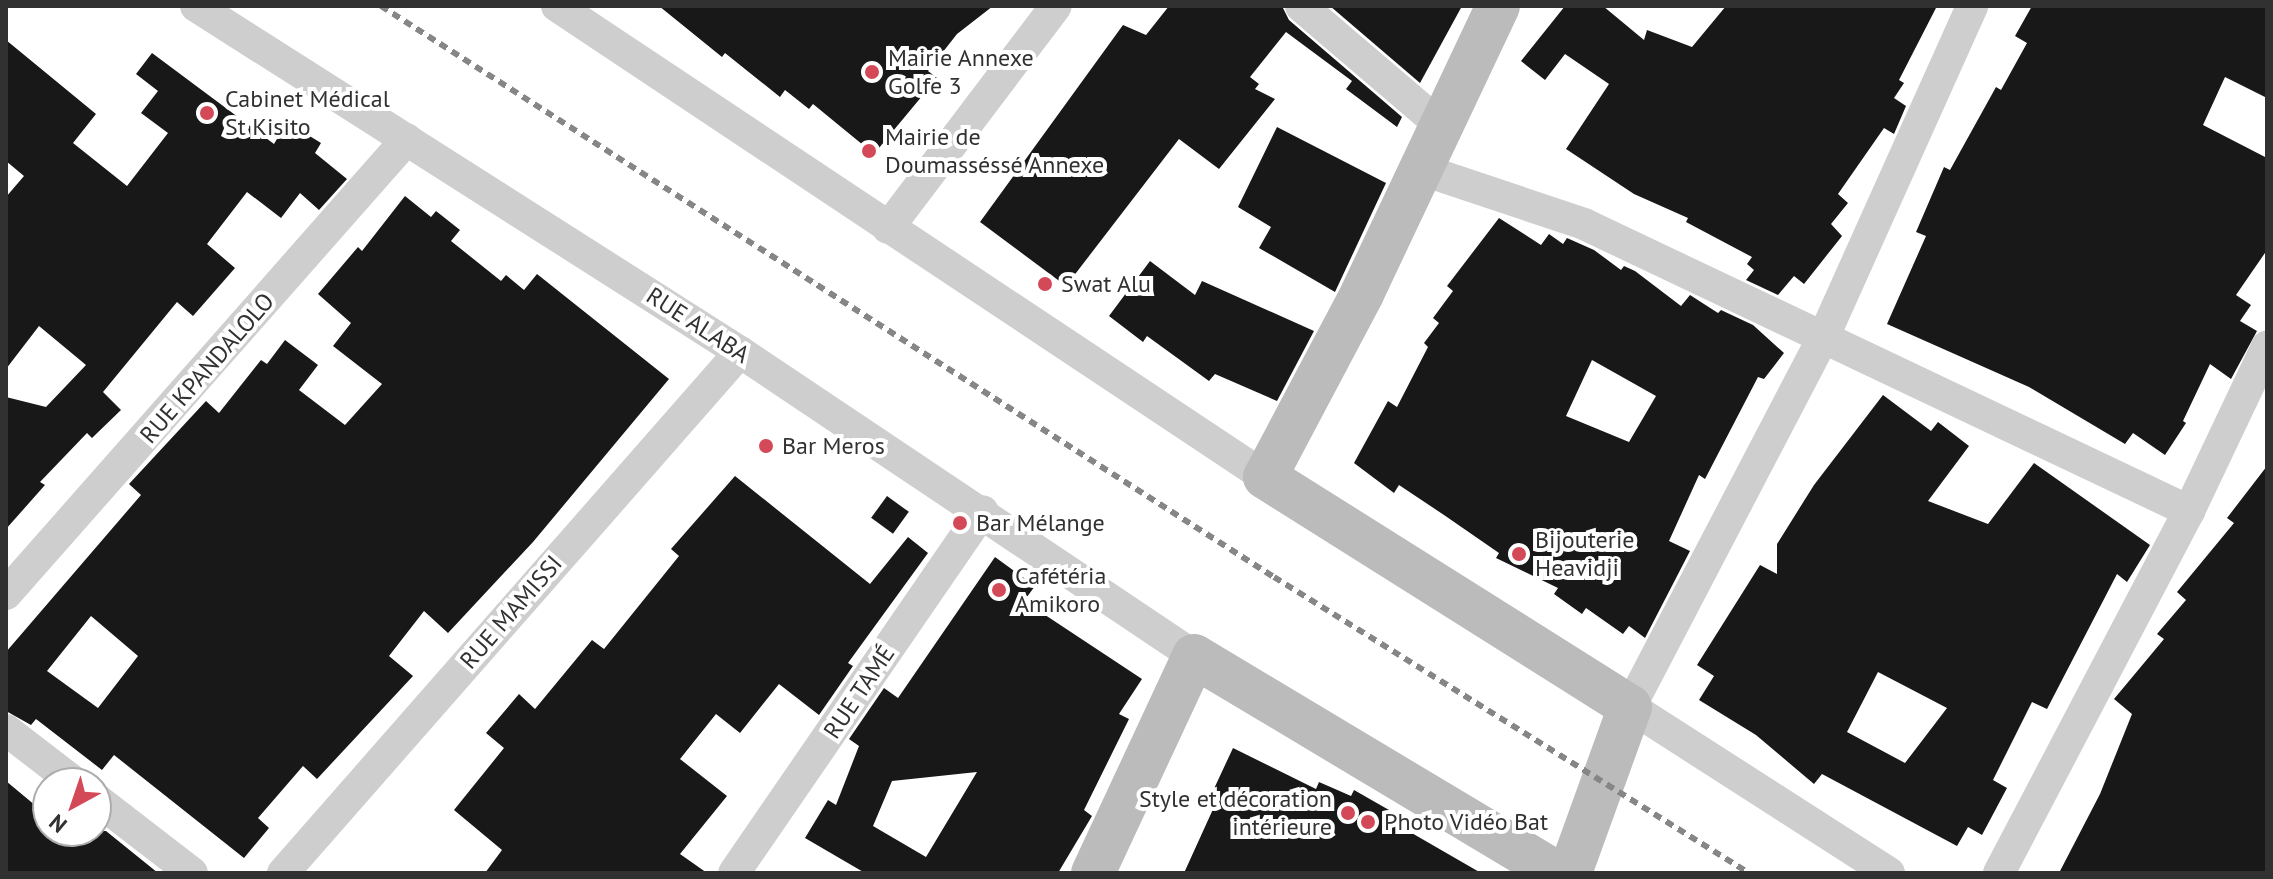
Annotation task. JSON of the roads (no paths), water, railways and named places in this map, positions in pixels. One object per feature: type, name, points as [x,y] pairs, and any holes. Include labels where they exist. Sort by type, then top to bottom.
[{"type":"main road","points":[[1498,6],[1439,124],[1362,294],[1265,477],[1630,707],[1570,873]]},
{"type":"main road","points":[[1093,873],[1194,656],[1557,873]]},
{"type":"street","name":"RUE ALABA","points":[[196,6],[740,352],[983,511],[1194,656]]},
{"type":"street","points":[[557,6],[1265,477]]},
{"type":"street","points":[[888,228],[1056,6]]},
{"type":"street","points":[[1301,6],[1439,124]]},
{"type":"street","points":[[1889,873],[1630,707],[1824,336],[1972,6]]},
{"type":"street","name":"RUE KPANDALOLO","points":[[6,594],[407,139]]},
{"type":"street","points":[[1420,169],[1584,224],[2189,511]]},
{"type":"street","points":[[1999,873],[2189,511],[2267,347]]},
{"type":"street","name":"RUE MAMISSI","points":[[283,873],[740,352]]},
{"type":"street","name":"RUE TAMÉ","points":[[734,873],[983,511]]},
{"type":"street","points":[[6,730],[54,767]]},
{"type":"street","points":[[112,811],[192,873]]},
{"type":"railway","points":[[381,6],[1274,577],[1749,873]]},
{"type":"place","name":"Mairie Annexe Golfe 3","points":[[872,72]]},
{"type":"place","name":"Cabinet Médical St Kisito","points":[[207,113]]},
{"type":"place","name":"Mairie de Doumasséssé Annexe","points":[[869,151]]},
{"type":"place","name":"Swat Alu","points":[[1045,284]]},
{"type":"place","name":"Bar Meros","points":[[766,446]]},
{"type":"place","name":"Bar Mélange","points":[[960,523]]},
{"type":"place","name":"Bijouterie Heavidji","points":[[1519,554]]},
{"type":"place","name":"Cafétéria Amikoro","points":[[999,590]]},
{"type":"place","name":"Style et décoration intérieure","points":[[1348,813]]},
{"type":"place","name":"Photo Vidéo Bat","points":[[1368,822]]}]
